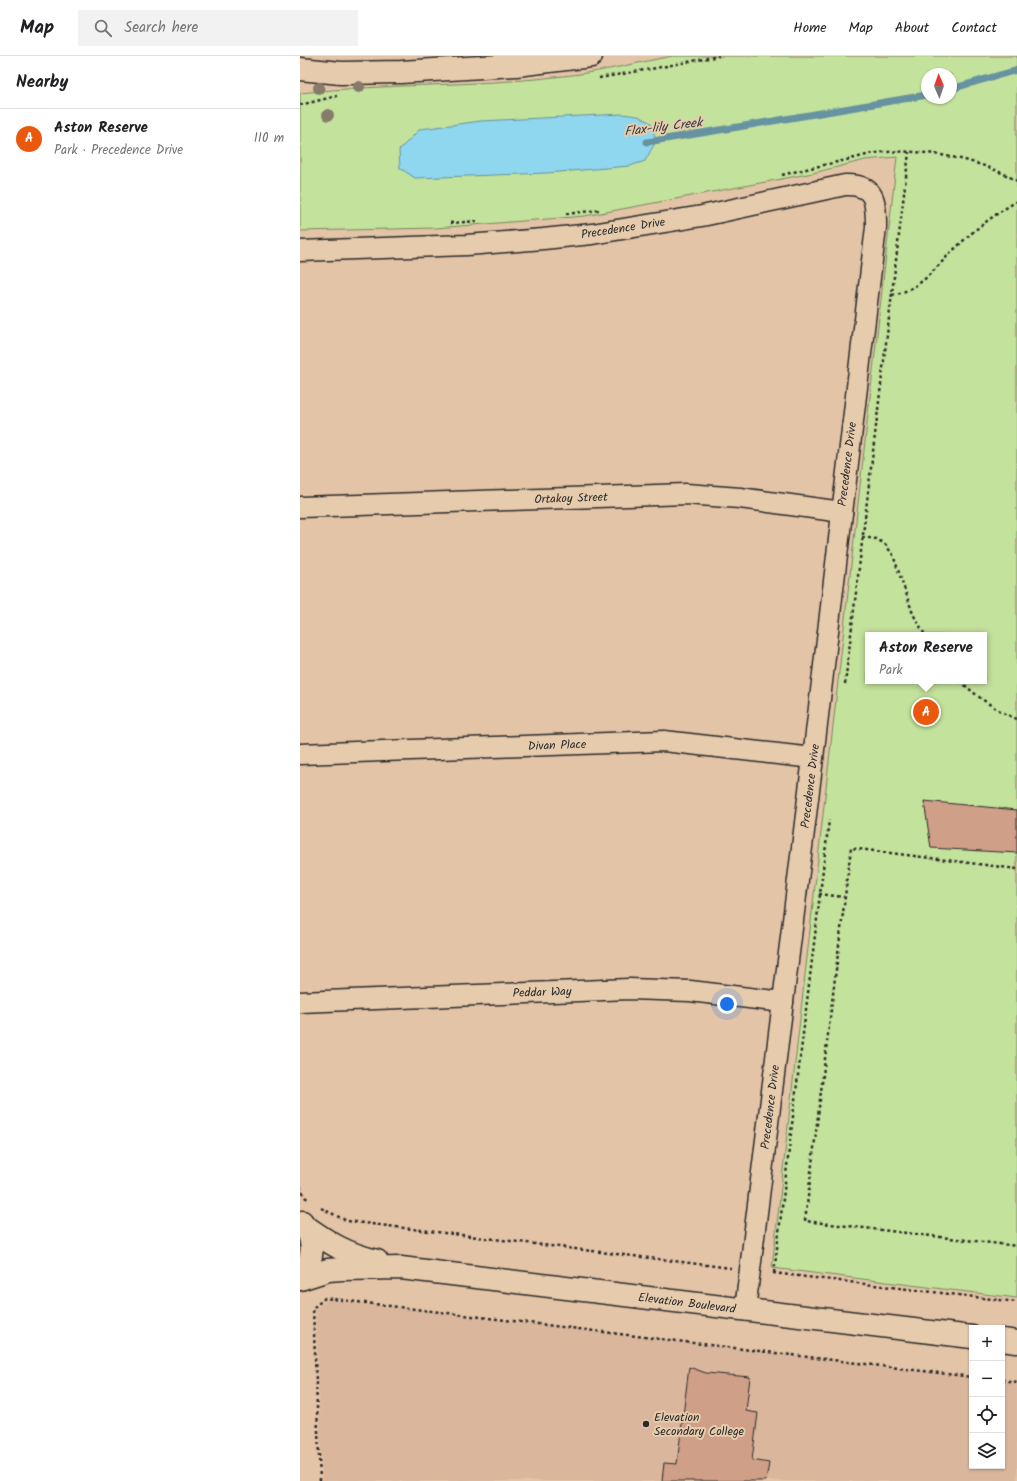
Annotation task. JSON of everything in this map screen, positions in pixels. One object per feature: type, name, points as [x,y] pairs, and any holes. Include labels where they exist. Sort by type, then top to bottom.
[{"type":"street","points":[[300,68],[341,73],[401,72],[445,63],[516,65],[590,56]]},
{"type":"street","points":[[300,82],[341,73]]},
{"type":"street","name":"Precedence Drive","points":[[300,251],[467,245],[557,238],[702,216],[834,187],[854,185],[860,186],[870,193],[874,200],[876,228],[745,1310]]},
{"type":"street","name":"Ortakoy Street","points":[[300,507],[686,494],[740,498],[842,512]]},
{"type":"street","name":"Divan Place","points":[[300,754],[664,741],[813,758]]},
{"type":"street","name":"Peddar Way","points":[[300,1002],[629,989],[690,991],[783,1002]]},
{"type":"street","points":[[300,1279],[306,1273],[312,1258],[312,1241],[306,1217]]},
{"type":"street","name":"Elevation Boulevard","points":[[306,1217],[331,1244],[343,1251],[362,1258],[401,1268],[969,1337]]},
{"type":"street","name":"Elevation Boulevard","points":[[300,1279],[328,1270],[401,1268]]},
{"type":"street","points":[[1005,1340],[1017,1342]]},
{"type":"path","points":[[776,177],[857,157],[887,152],[930,154],[958,159],[985,166],[1017,181]]},
{"type":"path","points":[[892,295],[912,289],[924,280],[975,229],[1017,201]]},
{"type":"path","points":[[562,214],[602,209]]},
{"type":"path","points":[[442,223],[480,221]]},
{"type":"path","points":[[839,535],[876,539],[885,544],[893,555],[913,614],[924,632]]},
{"type":"path","points":[[963,684],[980,699],[1001,713],[1017,719]]},
{"type":"path","points":[[1017,869],[850,848],[805,1221],[1017,1246]]},
{"type":"path","points":[[796,891],[844,897]]},
{"type":"path","points":[[300,1186],[305,1197],[306,1217]]},
{"type":"path","points":[[318,1206],[347,1221],[1017,1302]]},
{"type":"path","points":[[320,1481],[313,1308],[325,1298],[969,1376]]},
{"type":"path","points":[[1005,1380],[1017,1382]]},
{"type":"shaded area","name":"Elevation Secondary College","points":[[328,1299],[969,1377],[969,1469],[1005,1469],[1005,1381],[1017,1383],[1017,1481],[322,1481],[316,1309]]},
{"type":"green space","points":[[673,56],[1017,56],[1017,1298],[772,1268],[897,157],[865,160],[813,173],[585,216],[436,228],[300,231],[300,93],[538,79],[572,75]]},
{"type":"water","points":[[622,114],[638,116],[651,123],[656,141],[645,161],[630,166],[547,173],[415,178],[400,168],[399,150],[420,129],[481,121]]},
{"type":"building","points":[[924,801],[1017,810],[1017,853],[931,848]]},
{"type":"building","points":[[689,1367],[706,1373],[750,1377],[746,1411],[758,1413],[752,1460],[769,1463],[766,1481],[662,1481],[664,1463],[677,1464]]},
{"type":"waterway","name":"Flax-lily Creek","points":[[957,87],[1017,70]]},
{"type":"waterway","name":"Flax-lily Creek","points":[[647,142],[921,96]]},
{"type":"place","name":"Aston Reserve","points":[[926,712]]},
{"type":"place","name":"Elevation Secondary College","points":[[646,1424]]}]
